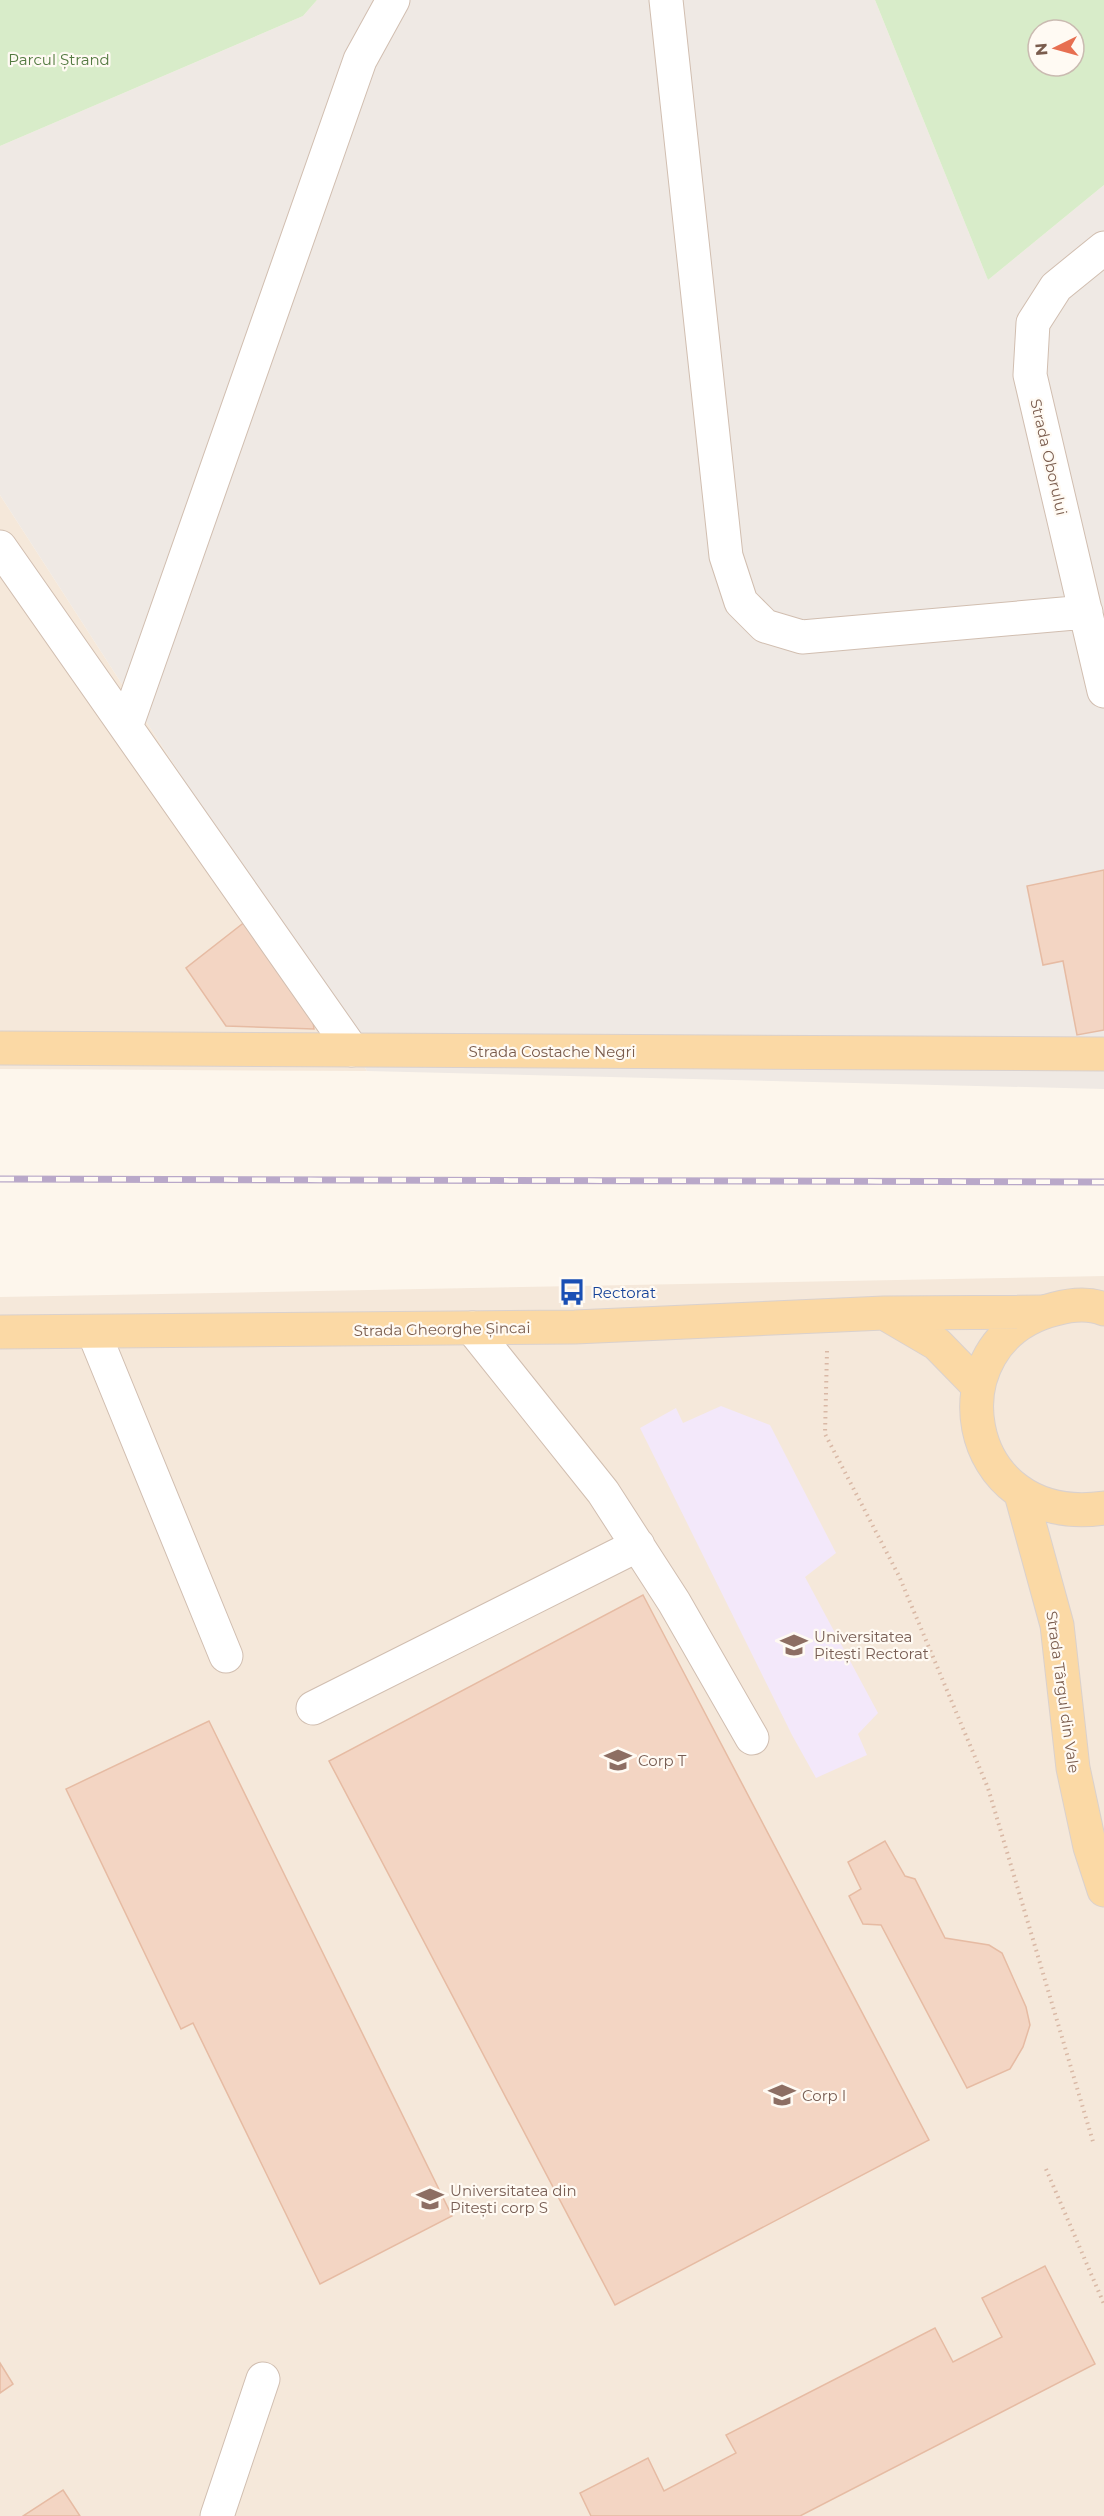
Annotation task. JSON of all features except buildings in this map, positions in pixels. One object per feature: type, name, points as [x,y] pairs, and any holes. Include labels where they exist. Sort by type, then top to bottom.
[{"type":"main road","name":"Strada Costache Negri","points":[[0,1048],[1104,1054]]},
{"type":"main road","points":[[1104,1309],[1070,1305],[1041,1312],[1012,1330],[991,1355],[978,1386],[976,1417],[983,1447],[998,1473],[1021,1494],[1049,1507],[1078,1511],[1104,1508]]},
{"type":"main road","name":"Strada Gheorghe Șincai","points":[[0,1332],[94,1333],[574,1327],[884,1313],[1041,1312]]},
{"type":"main road","points":[[884,1313],[937,1344],[978,1386]]},
{"type":"main road","name":"Strada Târgul din Vale","points":[[1021,1494],[1057,1625],[1073,1768],[1090,1847],[1104,1890]]},
{"type":"street","points":[[126,727],[360,60],[393,0]]},
{"type":"street","points":[[666,0],[726,556],[741,602],[765,626],[802,637],[1086,612]]},
{"type":"street","name":"Strada Oborului","points":[[1104,248],[1056,287],[1033,323],[1030,375],[1104,691]]},
{"type":"street","points":[[0,547],[352,1050]]},
{"type":"street","points":[[472,1328],[603,1492],[674,1602],[752,1738]]},
{"type":"street","points":[[94,1333],[226,1656]]},
{"type":"street","points":[[314,1708],[638,1545]]},
{"type":"street","points":[[217,2516],[263,2379]]},
{"type":"path","points":[[828,1315],[825,1434],[899,1576],[988,1788],[1094,2145]]},
{"type":"path","points":[[1046,2169],[1104,2304]]},
{"type":"shaded area","points":[[317,0],[875,0],[988,280],[1104,185],[1104,1089],[367,1071],[289,943],[0,495],[0,146],[303,16]]},
{"type":"shaded area","points":[[0,495],[289,943],[367,1071],[0,1069]]},
{"type":"shaded area","points":[[1104,1276],[1104,2516],[0,2516],[0,1297]]},
{"type":"shaded area","name":"Universitatea Pitești Rectorat","points":[[721,1406],[770,1425],[836,1553],[805,1577],[878,1713],[858,1734],[867,1755],[816,1778],[792,1735],[640,1428],[676,1408],[683,1423]]},
{"type":"green space","name":"Parcul Ștrand","points":[[0,0],[317,0],[303,16],[0,146]]},
{"type":"green space","points":[[875,0],[1104,0],[1104,185],[988,280]]},
{"type":"railway","points":[[0,1179],[1104,1182]]},
{"type":"place","name":"Rectorat","points":[[572,1292]]},
{"type":"place","name":"Universitatea Pitești Rectorat","points":[[794,1645]]},
{"type":"place","name":"Corp T","points":[[618,1760]]},
{"type":"place","name":"Corp I","points":[[782,2095]]},
{"type":"place","name":"Universitatea din Pitești corp S","points":[[430,2199]]}]
